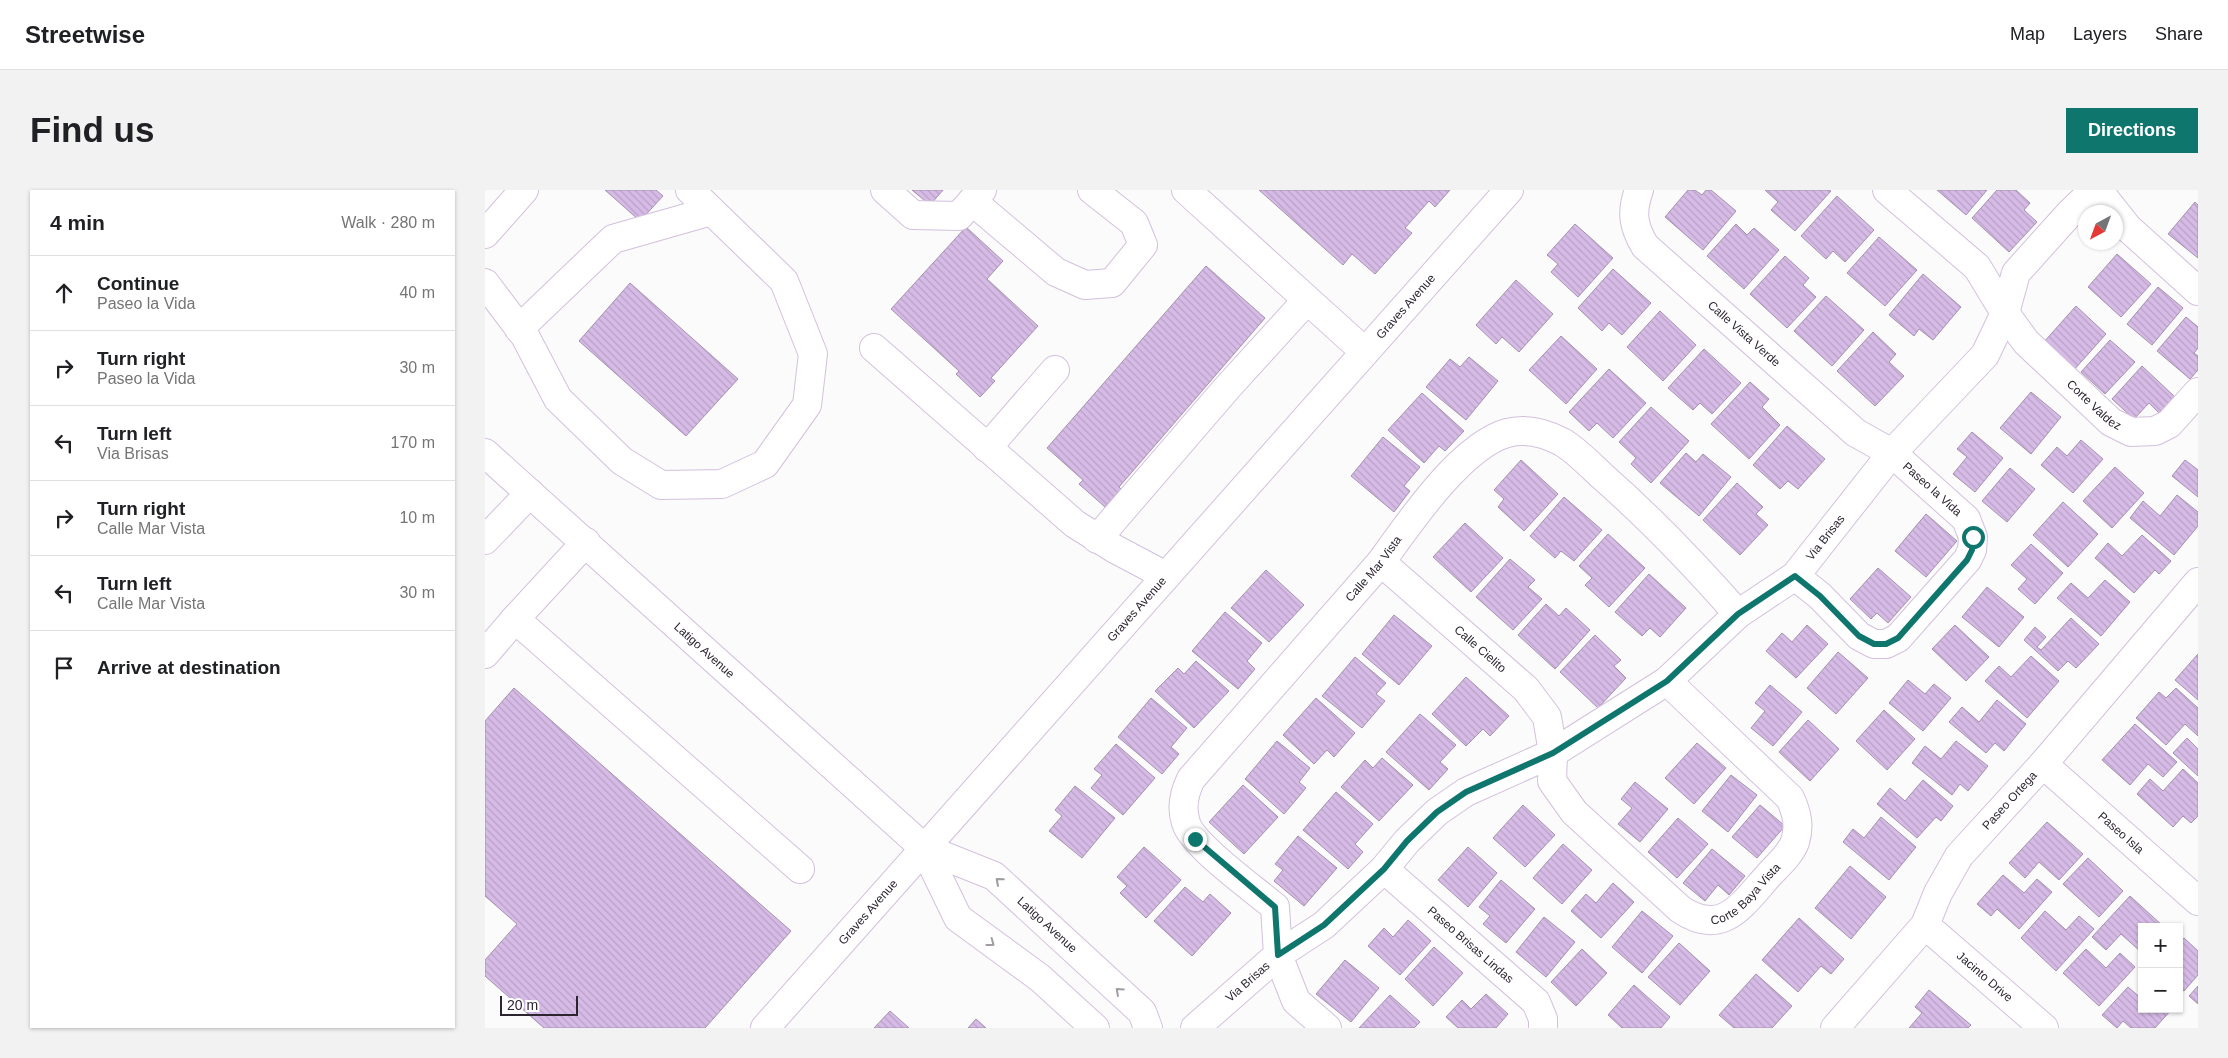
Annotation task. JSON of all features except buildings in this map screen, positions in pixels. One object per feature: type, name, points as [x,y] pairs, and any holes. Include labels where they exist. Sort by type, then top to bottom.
[{"type":"street","points":[[485,234],[524,190]]},
{"type":"street","points":[[485,283],[519,329],[558,399],[622,462],[661,486],[723,484],[765,464],[807,406],[813,354],[784,281],[690,190]]},
{"type":"street","points":[[885,190],[913,215],[959,216],[977,195],[1056,272],[1085,285],[1112,284],[1143,245],[1134,223],[1092,190]]},
{"type":"street","points":[[1186,190],[1365,352]]},
{"type":"street","name":"Graves Avenue","points":[[765,1028],[1509,190]]},
{"type":"street","name":"Calle Vista Verde","points":[[1639,190],[1633,213],[1636,230],[1645,246],[1856,433],[1892,453]]},
{"type":"street","points":[[1887,190],[1977,267],[2005,313]]},
{"type":"street","points":[[2096,190],[2128,228],[2198,291]]},
{"type":"street","name":"Via Brisas","points":[[1195,1028],[1278,955],[1324,925],[1384,869],[1407,841],[1437,812],[1466,792],[1553,753],[1667,681],[1738,614],[1795,576],[1892,453],[1918,428],[1985,355],[2005,313],[2016,273],[2070,213],[2096,190]]},
{"type":"street","points":[[519,329],[613,240],[711,211]]},
{"type":"street","points":[[1097,539],[1227,388],[1307,300]]},
{"type":"street","name":"Corte Valdez","points":[[2005,313],[2032,348],[2111,422],[2123,430],[2147,432],[2169,424],[2198,392]]},
{"type":"street","points":[[874,348],[1075,524],[1097,539],[1166,576]]},
{"type":"street","points":[[987,448],[1055,370]]},
{"type":"street","name":"Calle Mar Vista","points":[[1278,955],[1275,907],[1195,839],[1186,824],[1183,807],[1185,789],[1191,779],[1381,562],[1409,523],[1463,460],[1487,442],[1507,433],[1525,431],[1542,433],[1564,443],[1663,531],[1738,614]]},
{"type":"street","name":"Latigo Avenue","points":[[485,453],[924,848],[994,876],[1142,1012],[1149,1028]]},
{"type":"street","name":"Paseo la Vida","points":[[1795,576],[1820,596],[1859,636],[1874,644],[1886,644],[1898,638],[1967,560],[1972,550],[1973,537],[1966,519],[1892,453]]},
{"type":"street","points":[[485,540],[530,493]]},
{"type":"street","points":[[485,654],[586,542]]},
{"type":"street","name":"Calle Cielito","points":[[1381,562],[1525,689],[1547,717],[1553,753]]},
{"type":"street","name":"Paseo Ortega","points":[[1835,1028],[1925,925],[1938,893],[1959,856],[2043,764],[2198,582]]},
{"type":"street","points":[[515,619],[800,869]]},
{"type":"street","name":"Corte Baya Vista","points":[[1553,753],[1552,780],[1574,812],[1680,909],[1701,920],[1719,920],[1735,912],[1791,850],[1798,826],[1797,814],[1789,798],[1667,681]]},
{"type":"street","name":"Paseo Isla","points":[[2043,764],[2193,888]]},
{"type":"street","name":"Latigo Avenue","points":[[924,848],[958,918],[1040,978],[1095,1028]]},
{"type":"street","name":"Paseo Brisas Lindas","points":[[1384,869],[1536,1002],[1543,1019],[1543,1028]]},
{"type":"street","name":"Jacinto Drive","points":[[1925,925],[2044,1028]]},
{"type":"street","points":[[1278,955],[1296,1002],[1327,1028]]},
{"type":"route","points":[[1195,839],[1275,907],[1278,955],[1324,925],[1384,869],[1407,841],[1437,812],[1466,792],[1553,753],[1667,681],[1738,614],[1795,576],[1820,596],[1859,636],[1874,644],[1886,644],[1898,638],[1967,560],[1972,550],[1973,537]]}]
